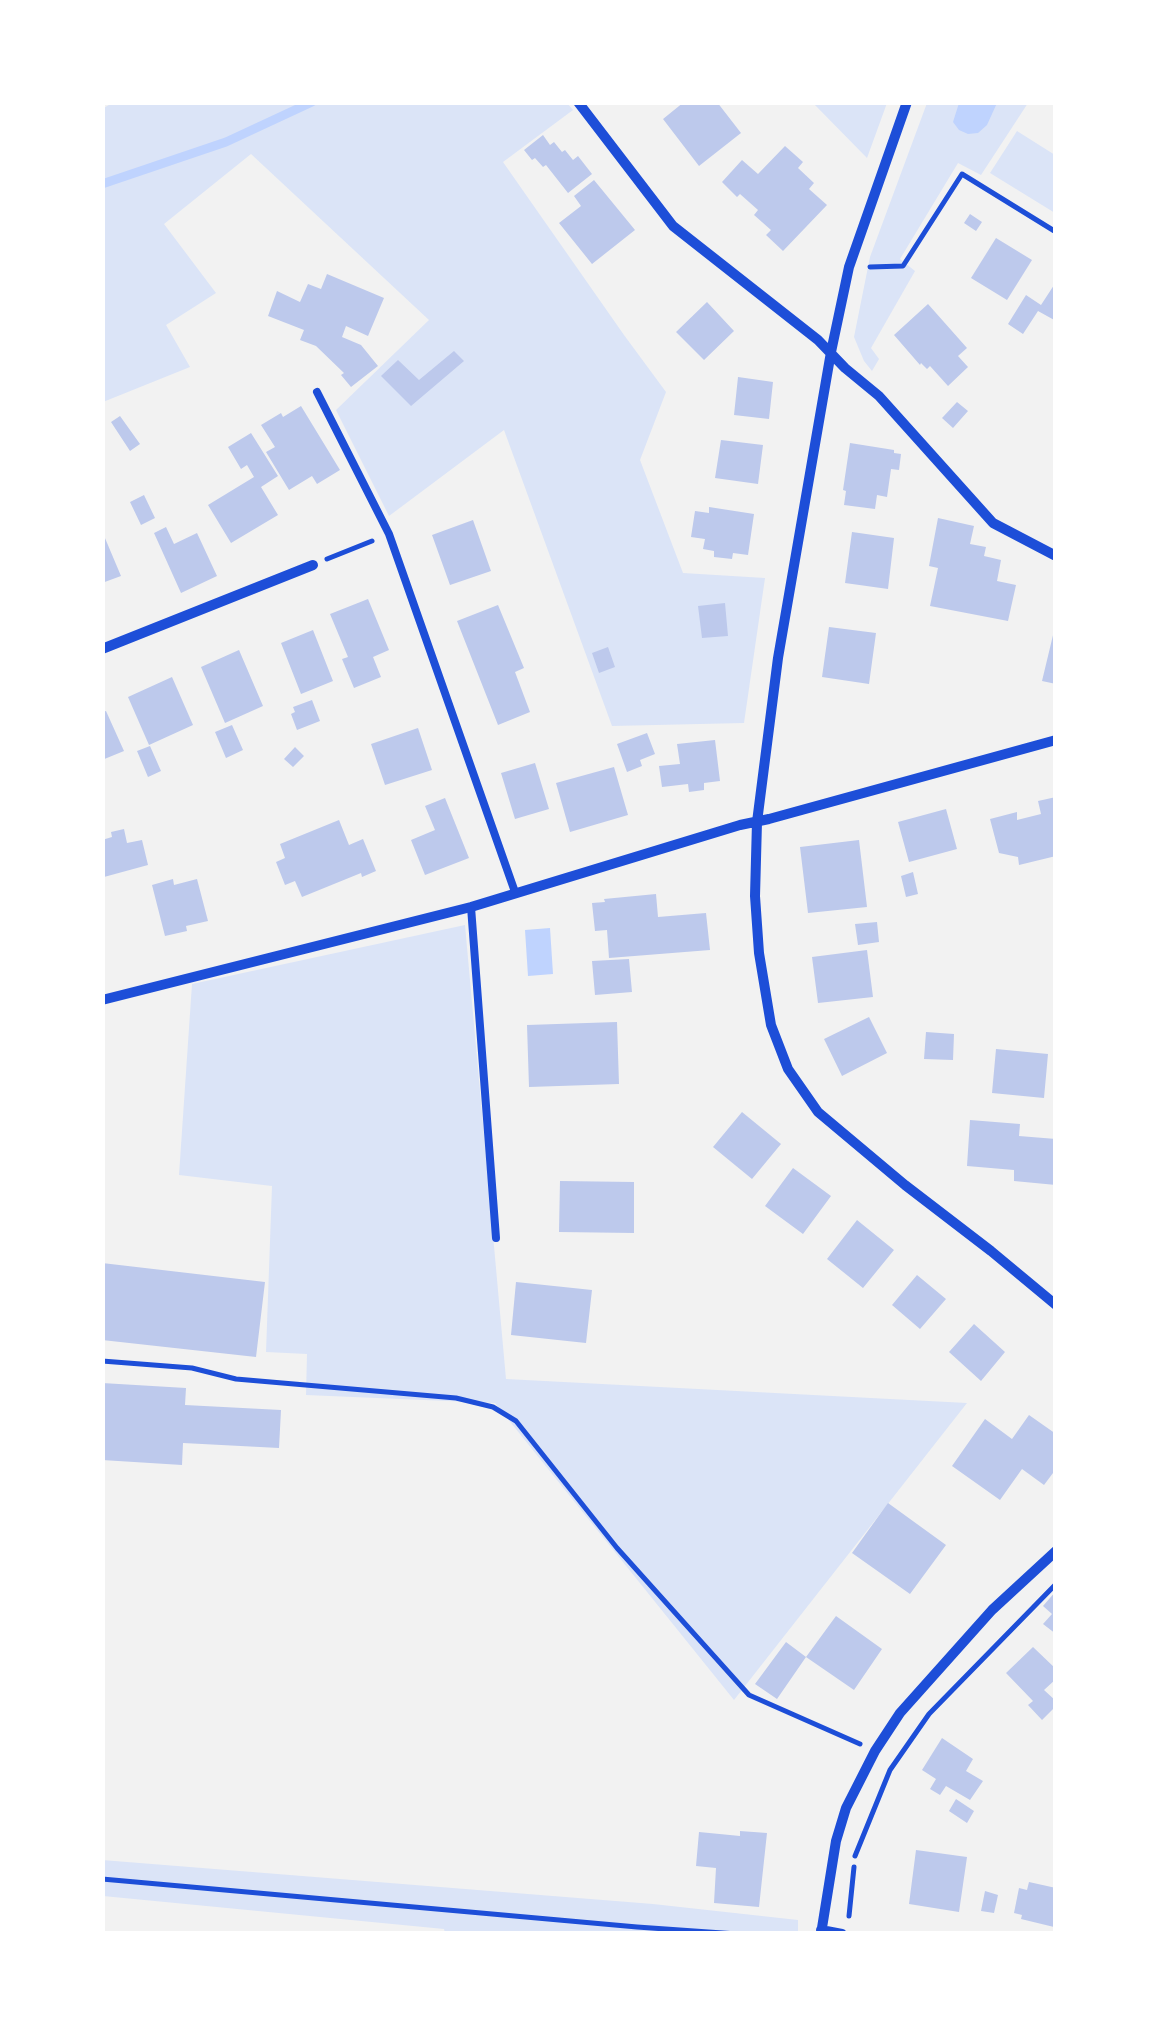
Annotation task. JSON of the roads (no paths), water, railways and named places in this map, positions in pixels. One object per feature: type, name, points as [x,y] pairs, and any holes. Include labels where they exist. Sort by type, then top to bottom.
[{"type":"street","points":[[578,102],[673,226],[818,340],[879,396],[992,522],[1056,556]]},
{"type":"street","points":[[907,102],[849,267],[831,352],[778,658],[757,822],[755,896],[759,953],[771,1025],[788,1069],[818,1112],[1056,1305]]},
{"type":"street","points":[[102,649],[313,565]]},
{"type":"street","points":[[102,1000],[471,907],[740,824],[1056,740]]},
{"type":"street","points":[[845,1934],[821,1932],[836,1841],[846,1808],[875,1751],[900,1713],[992,1610],[1056,1551]]},
{"type":"lane","points":[[317,392],[389,534],[514,892]]},
{"type":"lane","points":[[471,907],[496,1238]]},
{"type":"water","points":[[959,102],[997,103],[987,125],[978,133],[968,134],[953,122]]},
{"type":"water","points":[[550,928],[553,974],[528,976],[525,930]]},
{"type":"waterway","points":[[102,184],[226,142],[312,102]]}]
